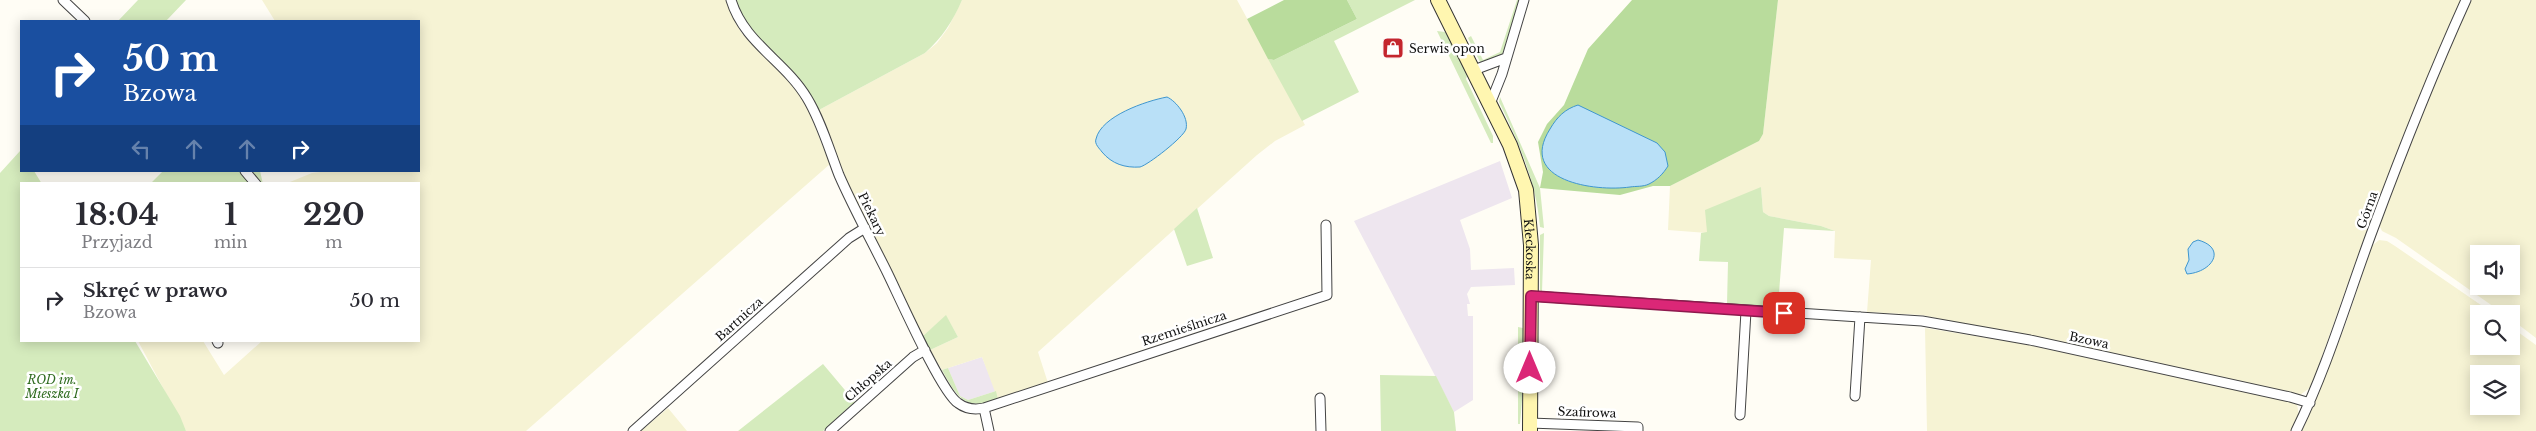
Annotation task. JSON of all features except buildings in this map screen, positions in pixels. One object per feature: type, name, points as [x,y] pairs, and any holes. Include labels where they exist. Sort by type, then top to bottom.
[{"type":"main road","name":"Kłeckoska","points":[[1438,0],[1510,145],[1526,190],[1530,228],[1530,427]]},
{"type":"street","points":[[62,0],[84,20]]},
{"type":"street","name":"Piekary","points":[[731,0],[735,15],[745,30],[792,78],[807,97],[865,228],[925,350],[949,393],[957,403],[968,408],[984,408]]},
{"type":"street","points":[[1490,104],[1502,74],[1524,0]]},
{"type":"street","name":"Górna","points":[[2296,431],[2310,403],[2420,104],[2466,0]]},
{"type":"street","points":[[1474,70],[1506,58]]},
{"type":"street","points":[[246,172],[254,182]]},
{"type":"street","name":"Rzemieślnicza","points":[[984,408],[1327,295],[1326,225]]},
{"type":"street","name":"Bartnicza","points":[[633,431],[849,238],[865,228]]},
{"type":"street","name":"Bzowa","points":[[1531,296],[1922,321],[2030,340],[2310,403]]},
{"type":"street","points":[[1740,415],[1746,311]]},
{"type":"street","points":[[1856,396],[1860,317]]},
{"type":"street","name":"Chłopska","points":[[830,431],[913,357],[925,350]]},
{"type":"street","points":[[1320,398],[1321,431]]},
{"type":"street","points":[[984,408],[989,431]]},
{"type":"street","name":"Szafirowa","points":[[1530,427],[1638,427],[1638,431]]},
{"type":"shaded area","points":[[262,0],[727,0],[736,24],[743,35],[788,79],[804,99],[830,164],[526,431],[186,431],[139,342],[204,342],[224,375],[261,342],[420,342],[420,182],[290,182],[312,173],[320,172],[420,172],[420,20],[274,20]]},
{"type":"shaded area","points":[[962,0],[1237,0],[1305,125],[1275,141],[1257,155],[1038,352],[1048,383],[998,400],[982,357],[942,370],[930,350],[958,337],[946,316],[923,336],[844,177],[817,111],[925,53],[937,43],[948,28]]},
{"type":"shaded area","points":[[1778,0],[2461,0],[2416,104],[2373,213],[2311,387],[2300,395],[1922,315],[1867,312],[1871,260],[1834,258],[1835,231],[1821,226],[1769,216],[1763,212],[1761,187],[1707,233],[1668,230],[1670,186],[1759,141],[1763,134]]},
{"type":"shaded area","points":[[2470,0],[2536,0],[2536,338],[2520,326],[2520,305],[2491,305],[2477,295],[2520,295],[2520,245],[2470,245],[2470,290],[2396,238],[2382,231],[2380,221],[2419,119]]},
{"type":"shaded area","points":[[1500,161],[1512,198],[1460,220],[1470,249],[1471,270],[1514,268],[1515,285],[1471,287],[1467,294],[1470,304],[1467,304],[1468,316],[1473,316],[1473,400],[1454,412],[1354,221]]},
{"type":"shaded area","points":[[2379,240],[2387,241],[2481,305],[2470,305],[2470,355],[2520,355],[2520,333],[2536,345],[2536,431],[2302,431],[2345,326],[2372,246]]},
{"type":"shaded area","points":[[1925,328],[2019,343],[2290,402],[2297,404],[2299,416],[2291,431],[1927,431]]},
{"type":"shaded area","points":[[982,357],[996,391],[968,400],[960,396],[948,368]]},
{"type":"shaded area","points":[[668,408],[687,431],[641,431]]},
{"type":"green space","points":[[138,0],[186,0],[167,20],[119,20]]},
{"type":"green space","points":[[735,0],[962,0],[946,29],[925,53],[817,111],[747,27]]},
{"type":"green space","points":[[1284,0],[1347,0],[1357,19],[1274,60],[1268,59],[1247,19]]},
{"type":"green space","points":[[1347,0],[1415,0],[1334,41],[1359,92],[1302,121],[1268,59],[1274,60],[1357,19]]},
{"type":"green space","points":[[1517,0],[1519,0],[1502,56],[1480,62],[1468,38],[1471,36],[1483,60],[1500,52]]},
{"type":"green space","points":[[1632,0],[1778,0],[1763,134],[1759,141],[1670,186],[1653,186],[1620,195],[1540,188],[1543,172],[1538,142],[1547,124],[1564,105],[1588,49]]},
{"type":"green space","points":[[1437,31],[1445,32],[1454,46],[1450,49],[1454,56],[1458,54],[1467,76],[1466,79],[1493,136],[1493,143],[1491,143]]},
{"type":"green space","points":[[1500,97],[1540,188],[1544,228],[1540,227],[1535,194],[1526,163],[1499,102]]},
{"type":"green space","name":"ROD im. Mieszka I","points":[[20,151],[20,172],[35,172],[41,182],[20,182],[20,342],[136,342],[180,416],[186,431],[0,431],[0,173]]},
{"type":"green space","points":[[162,172],[260,172],[263,182],[152,182]]},
{"type":"green space","points":[[1761,187],[1763,212],[1769,216],[1821,226],[1835,231],[1784,228],[1778,306],[1727,304],[1728,262],[1699,261],[1701,233],[1707,232],[1705,210]]},
{"type":"green space","points":[[1197,208],[1213,258],[1187,266],[1174,229]]},
{"type":"green space","points":[[1544,233],[1542,292],[1540,290],[1540,235]]},
{"type":"green space","points":[[946,315],[958,337],[930,350],[923,336]]},
{"type":"green space","points":[[1518,327],[1523,328],[1523,344],[1518,365]]},
{"type":"green space","points":[[823,364],[855,402],[823,431],[738,431]]},
{"type":"green space","points":[[948,368],[960,396],[968,400],[996,391],[998,400],[977,404],[963,399],[957,394],[952,388],[942,370]]},
{"type":"green space","points":[[1380,375],[1436,376],[1454,412],[1456,431],[1381,431]]},
{"type":"green space","points":[[1518,378],[1523,388],[1520,424],[1518,424]]},
{"type":"water","points":[[1167,97],[1174,102],[1184,115],[1186,129],[1184,133],[1158,156],[1140,167],[1129,167],[1110,160],[1096,143],[1100,131],[1106,123],[1137,106]]},
{"type":"water","points":[[1578,105],[1657,143],[1665,152],[1668,166],[1664,172],[1647,185],[1615,188],[1581,185],[1552,172],[1544,161],[1543,147],[1550,129],[1559,117],[1565,111]]},
{"type":"water","points":[[2198,240],[2212,248],[2213,259],[2204,269],[2187,274],[2185,269],[2189,260],[2188,249],[2193,242]]},
{"type":"place","name":"Serwis opon","points":[[1393,48]]},
{"type":"route","points":[[1530,368],[1531,296],[1784,313]]}]
